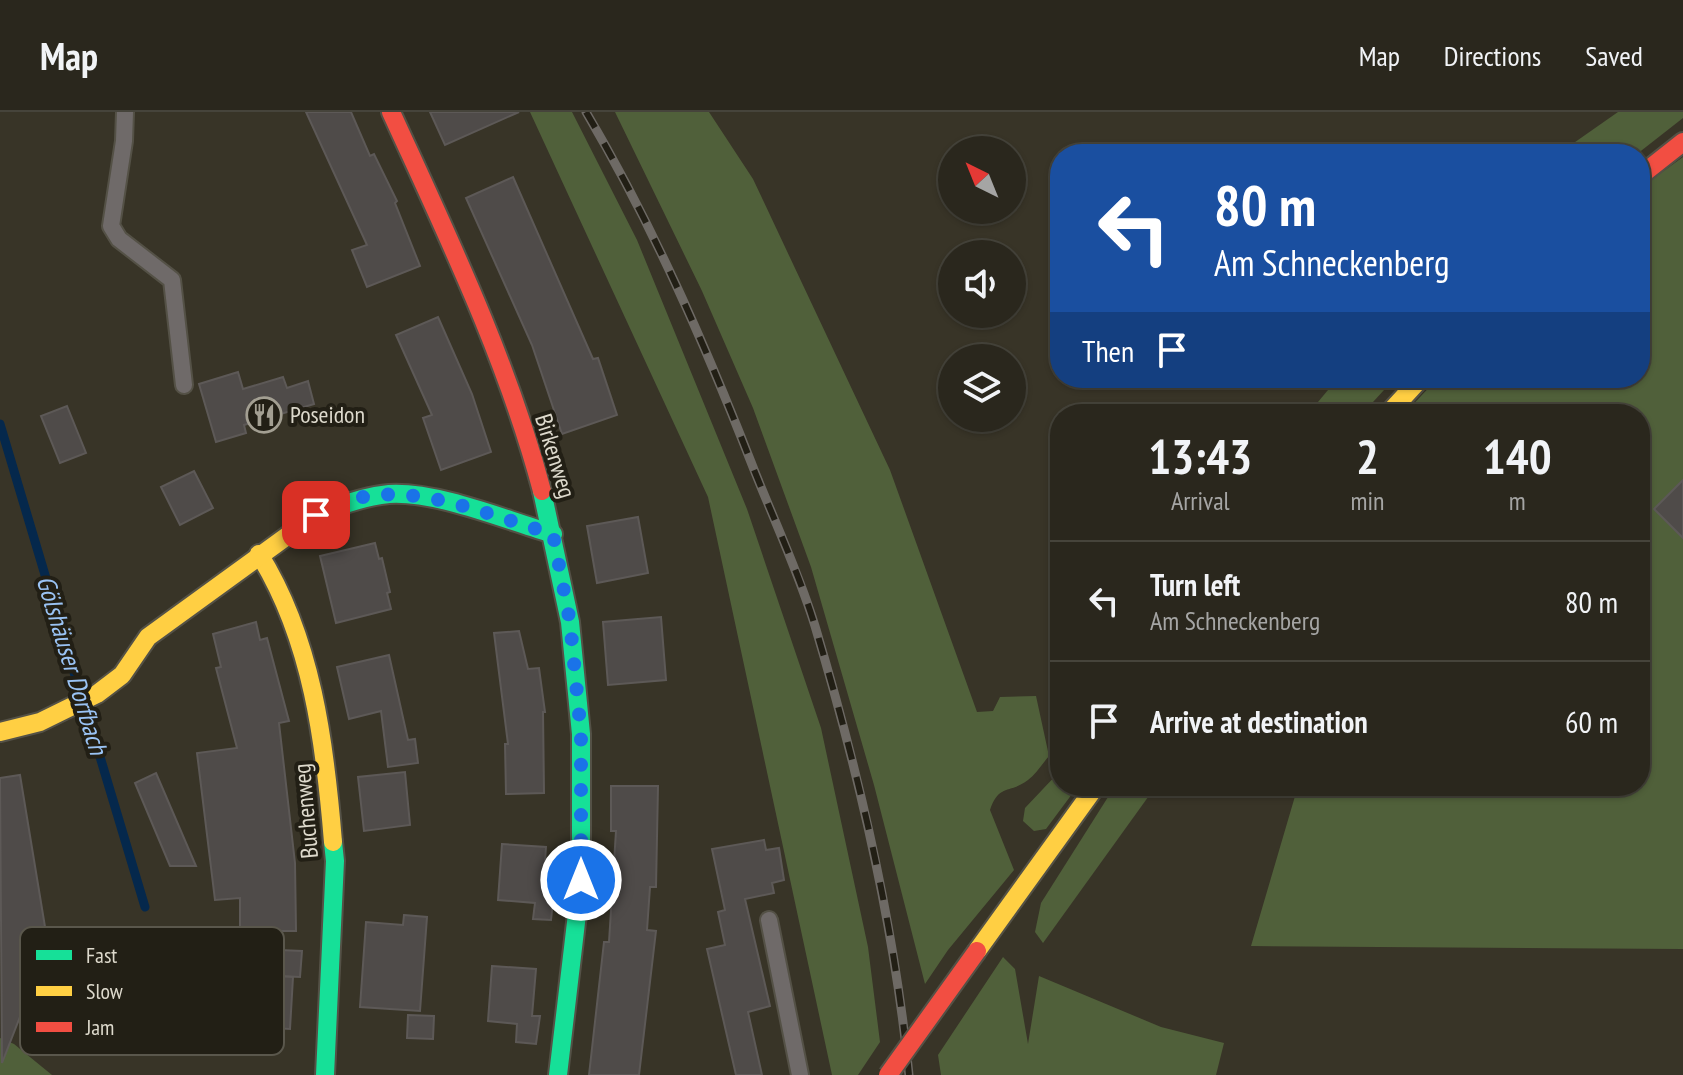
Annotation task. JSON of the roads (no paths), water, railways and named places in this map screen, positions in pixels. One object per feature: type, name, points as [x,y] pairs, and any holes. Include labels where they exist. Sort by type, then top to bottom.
[{"type":"street","name":"Birkenweg","points":[[391,112],[472,290],[531,450],[553,534],[570,622],[581,734],[581,880],[558,1075]]},
{"type":"street","points":[[1650,168],[1683,142]]},
{"type":"street","points":[[1397,404],[1412,388]]},
{"type":"street","points":[[0,732],[40,722],[97,694],[122,675],[148,637],[316,515],[356,499],[391,494],[431,498],[553,534]]},
{"type":"street","name":"Buchenweg","points":[[259,554],[279,586],[302,649],[326,757],[335,861],[325,1075]]},
{"type":"street","points":[[888,1075],[1089,796]]},
{"type":"lane","points":[[125,112],[124,141],[111,226],[119,239],[172,280],[184,385]]},
{"type":"lane","points":[[769,920],[800,1075]]},
{"type":"waterway","name":"Gölshäuser Dorfbach","points":[[0,424],[79,689]]},
{"type":"waterway","name":"Gölshäuser Dorfbach","points":[[86,710],[145,907]]},
{"type":"railway","points":[[586,112],[655,240],[696,328],[808,605],[846,737],[873,848],[894,961],[909,1075]]},
{"type":"place","name":"Poseidon","points":[[264,415]]}]
